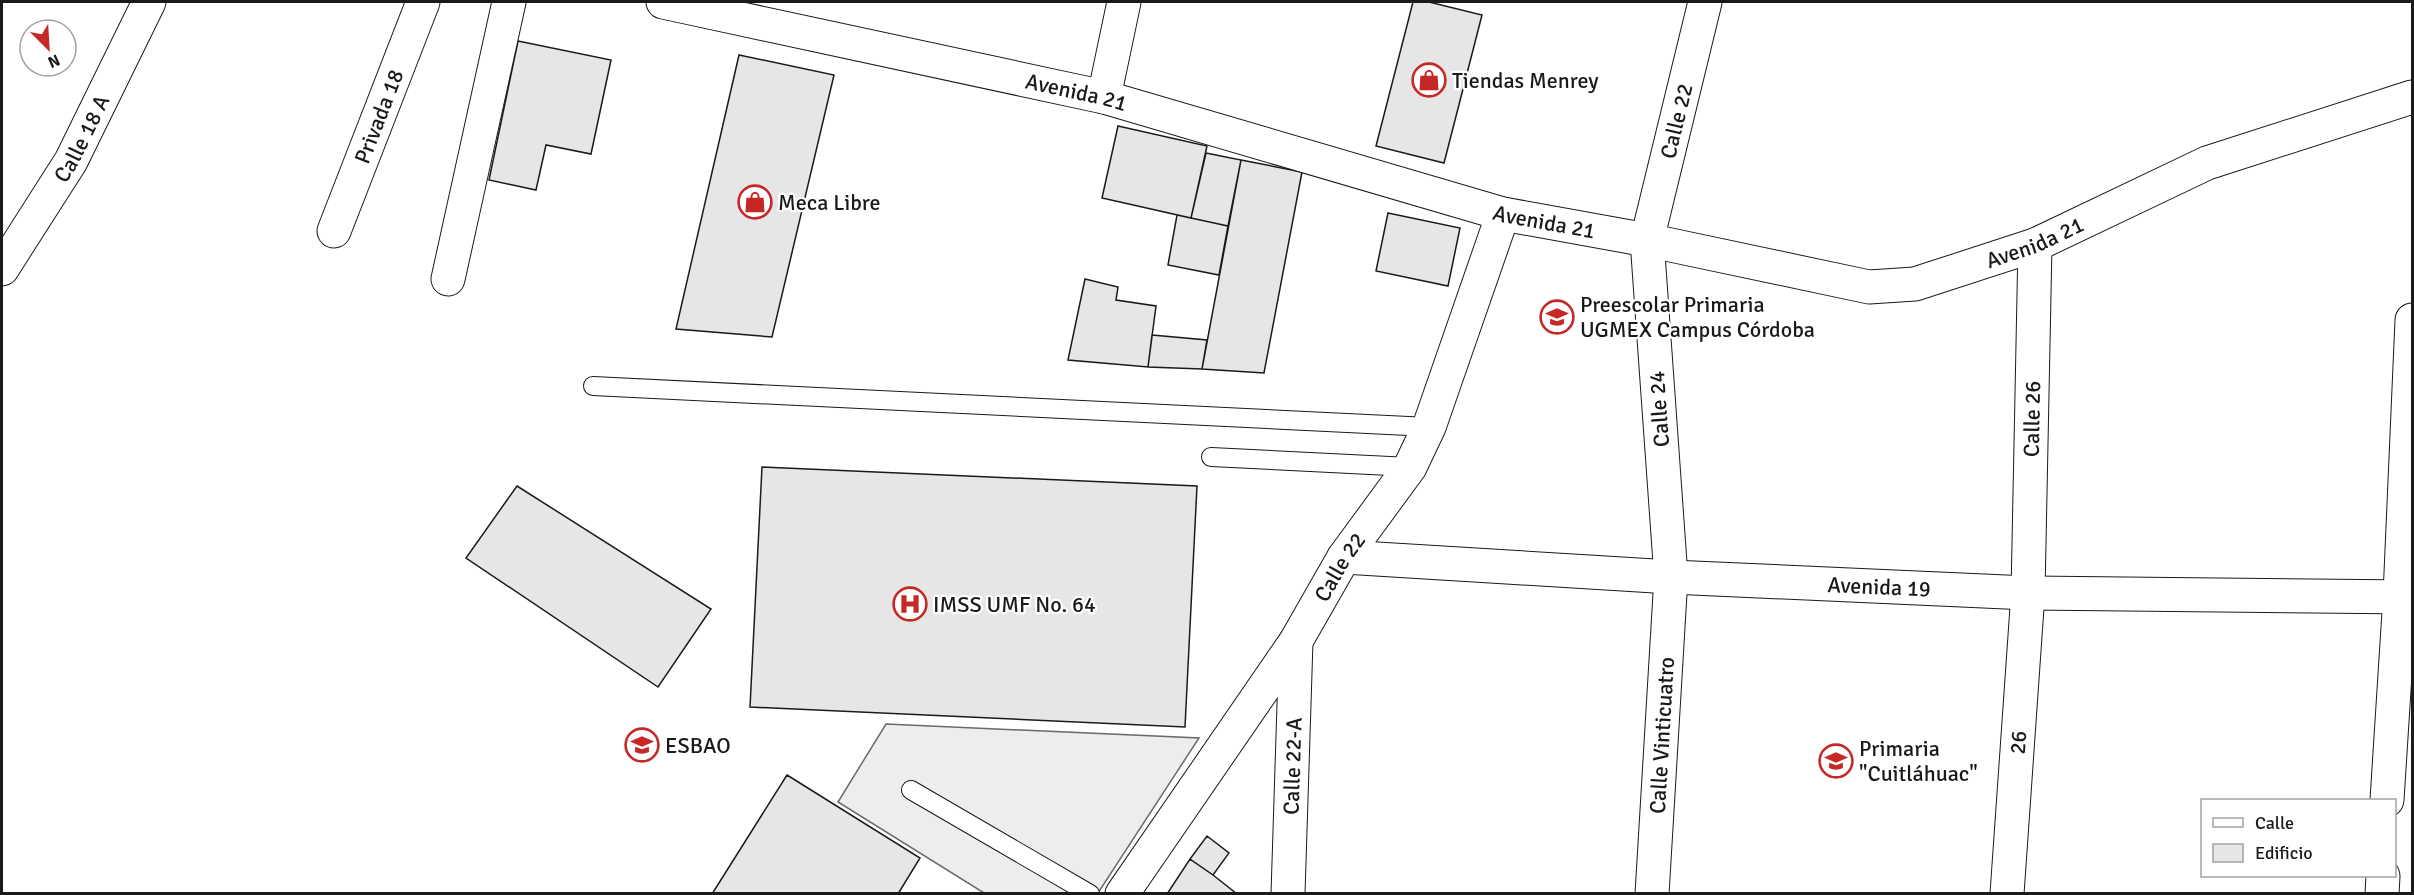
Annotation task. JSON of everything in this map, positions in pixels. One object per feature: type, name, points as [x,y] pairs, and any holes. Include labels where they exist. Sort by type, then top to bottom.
[{"type":"street","name":"Calle 18 A","points":[[2,269],[71,161],[149,2]]},
{"type":"street","name":"Privada 18","points":[[334,231],[423,2]]},
{"type":"street","points":[[447,279],[509,2]]},
{"type":"street","name":"Avenida 21","points":[[663,2],[1104,98],[1503,214],[1647,240],[1869,287],[1915,284],[2035,245],[2207,163],[2412,97]]},
{"type":"street","points":[[1104,98],[1124,2]]},
{"type":"street","name":"Calle 22","points":[[1647,240],[1705,2]]},
{"type":"street","name":"Calle 22","points":[[1122,894],[1296,641],[1344,557],[1410,467],[1429,427],[1503,214]]},
{"type":"street","name":"Calle 24","points":[[1647,240],[1671,577]]},
{"type":"street","name":"Calle 26","points":[[2028,593],[2035,245]]},
{"type":"street","points":[[2387,799],[2406,596],[2412,320]]},
{"type":"street","name":"Avenida 19","points":[[1344,557],[1671,577],[2028,593],[2406,596]]},
{"type":"street","name":"Calle Vinticuatro","points":[[1652,894],[1671,577]]},
{"type":"street","name":"26","points":[[2007,894],[2028,593]]},
{"type":"street","name":"Calle 22-A","points":[[1288,894],[1296,641]]},
{"type":"street","points":[[2382,894],[2383,877]]},
{"type":"lane","points":[[593,386],[1429,427]]},
{"type":"lane","points":[[1210,457],[1410,467]]},
{"type":"lane","points":[[911,790],[1090,894]]},
{"type":"shaded area","points":[[886,724],[1199,738],[1098,893],[984,893],[838,802]]},
{"type":"building","name":"Tiendas Menrey","points":[[1413,2],[1429,2],[1482,15],[1444,163],[1376,146]]},
{"type":"building","points":[[518,41],[611,60],[591,154],[546,145],[536,190],[489,180]]},
{"type":"building","name":"Meca Libre","points":[[739,55],[834,75],[772,337],[676,329]]},
{"type":"building","points":[[1118,126],[1207,146],[1191,218],[1102,198]]},
{"type":"building","points":[[1206,153],[1241,160],[1228,226],[1191,218]]},
{"type":"building","points":[[1241,160],[1302,172],[1264,373],[1202,369]]},
{"type":"building","points":[[1388,213],[1460,228],[1448,286],[1376,271]]},
{"type":"building","points":[[1177,215],[1228,226],[1219,275],[1168,265]]},
{"type":"building","points":[[1085,279],[1118,287],[1116,300],[1156,306],[1148,367],[1068,360]]},
{"type":"building","points":[[1152,335],[1207,340],[1202,369],[1148,367]]},
{"type":"building","points":[[762,467],[1197,486],[1185,727],[750,707]]},
{"type":"building","points":[[517,486],[711,609],[658,687],[466,558]]},
{"type":"building","points":[[787,775],[920,858],[898,894],[712,894]]},
{"type":"building","points":[[1207,836],[1229,853],[1213,875],[1190,859]]},
{"type":"building","points":[[1190,859],[1213,875],[1237,894],[1167,894]]},
{"type":"place","name":"Tiendas Menrey","points":[[1429,80]]},
{"type":"place","name":"Meca Libre","points":[[755,202]]},
{"type":"place","name":"Preescolar Primaria UGMEX Campus Córdoba","points":[[1557,317]]},
{"type":"place","name":"IMSS UMF No. 64","points":[[910,604]]},
{"type":"place","name":"ESBAO","points":[[642,745]]},
{"type":"place","name":"Primaria \"Cuitláhuac\"","points":[[1836,761]]}]
